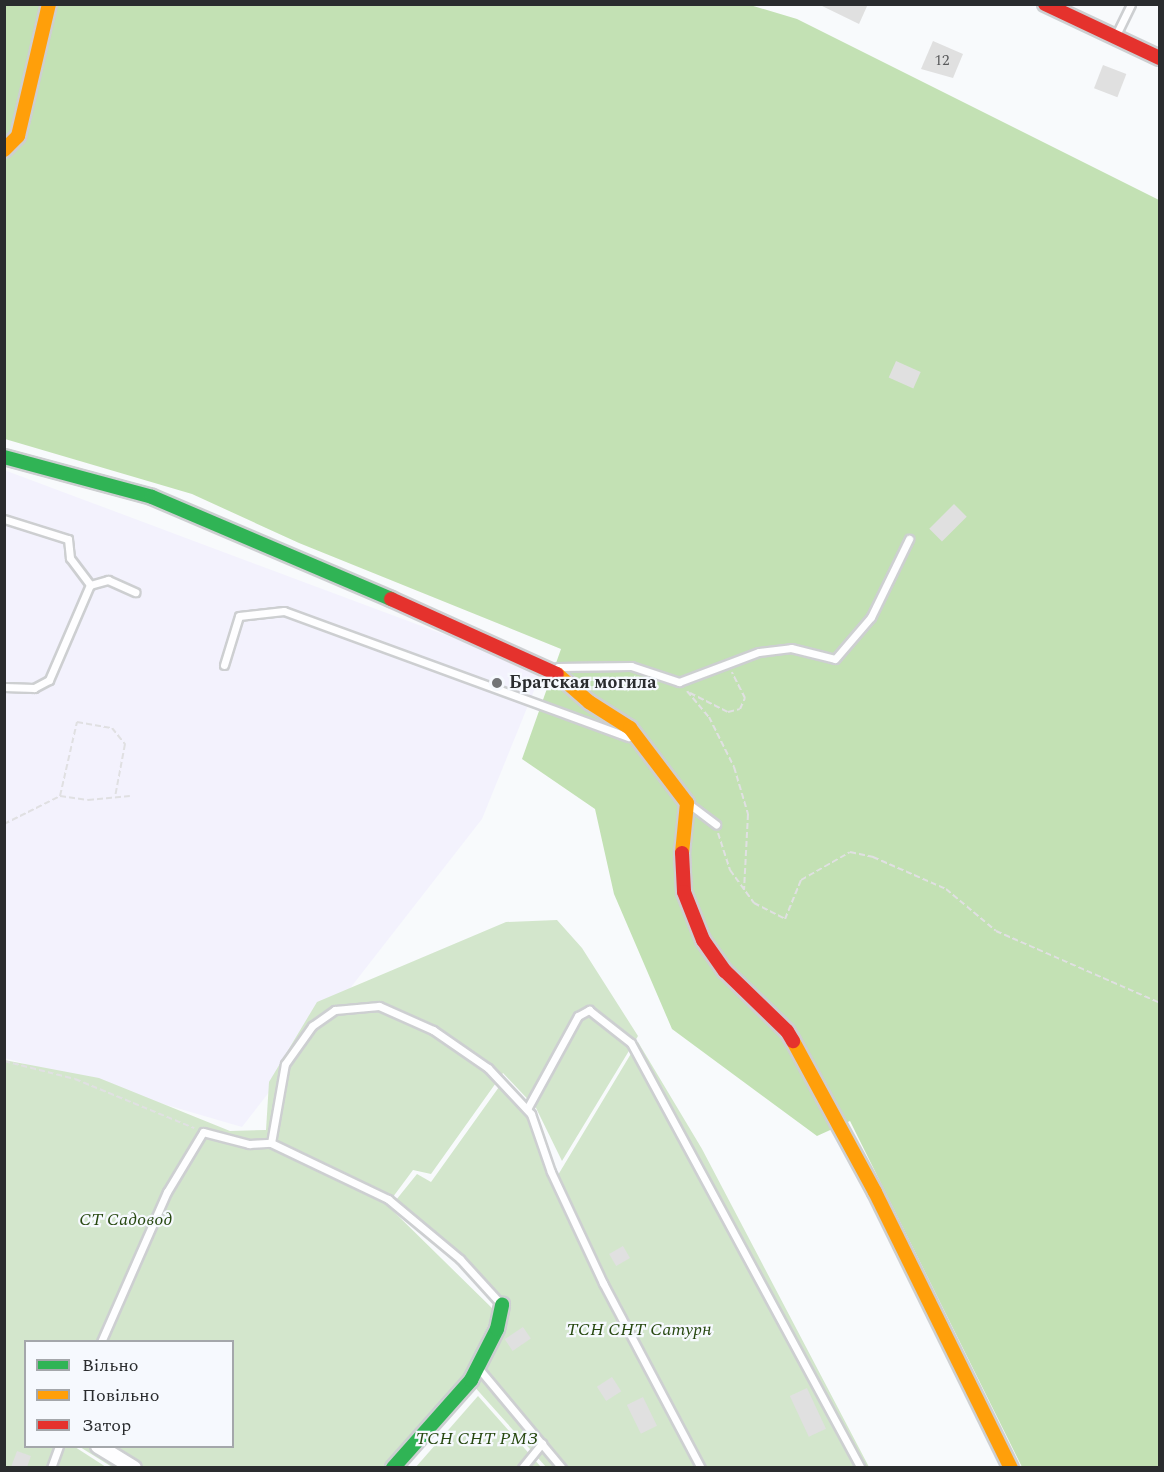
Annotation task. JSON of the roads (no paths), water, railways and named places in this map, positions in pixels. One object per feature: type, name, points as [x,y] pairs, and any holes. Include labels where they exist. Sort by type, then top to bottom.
[{"type":"street","points":[[4,150],[18,136],[39,60],[49,4]]},
{"type":"street","points":[[1045,4],[1160,58]]},
{"type":"street","points":[[4,457],[152,497],[550,668],[643,742],[687,803],[681,843],[684,892],[703,940],[725,971],[787,1031],[875,1192],[1011,1467]]},
{"type":"street","points":[[393,1467],[478,1368],[497,1329],[502,1305]]},
{"type":"street","points":[[101,1448],[134,1467]]},
{"type":"lane","points":[[1115,37],[1131,4]]},
{"type":"lane","points":[[4,519],[68,539],[70,558],[90,585]]},
{"type":"lane","points":[[550,668],[631,666],[679,682],[727,662],[759,652],[792,648],[835,659],[871,618],[909,539]]},
{"type":"lane","points":[[90,585],[108,580],[135,592]]},
{"type":"lane","points":[[4,687],[34,688],[49,680],[90,585]]},
{"type":"lane","points":[[224,664],[239,616],[284,611],[643,742]]},
{"type":"lane","points":[[687,803],[716,824]]},
{"type":"lane","points":[[272,1143],[285,1064],[312,1026],[335,1011],[379,1006],[433,1030],[488,1068],[527,1109],[603,1283],[701,1467]]},
{"type":"lane","points":[[527,1109],[578,1016],[589,1010],[631,1043],[861,1467]]},
{"type":"lane","points":[[101,1340],[167,1192],[203,1132],[249,1144],[272,1143],[388,1199],[460,1259],[502,1305]]},
{"type":"lane","points":[[478,1368],[562,1467]]},
{"type":"lane","points":[[522,1467],[542,1443]]},
{"type":"lane","points":[[51,1467],[58,1448]]},
{"type":"place","name":"Братская могила","points":[[497,683]]},
{"type":"park label","name":"СТ Садовод","points":[[126,1220]]},
{"type":"park label","name":"ТСН СНТ Сатурн","points":[[639,1330]]},
{"type":"park label","name":"ТСН СНТ РМЗ","points":[[477,1439]]}]
